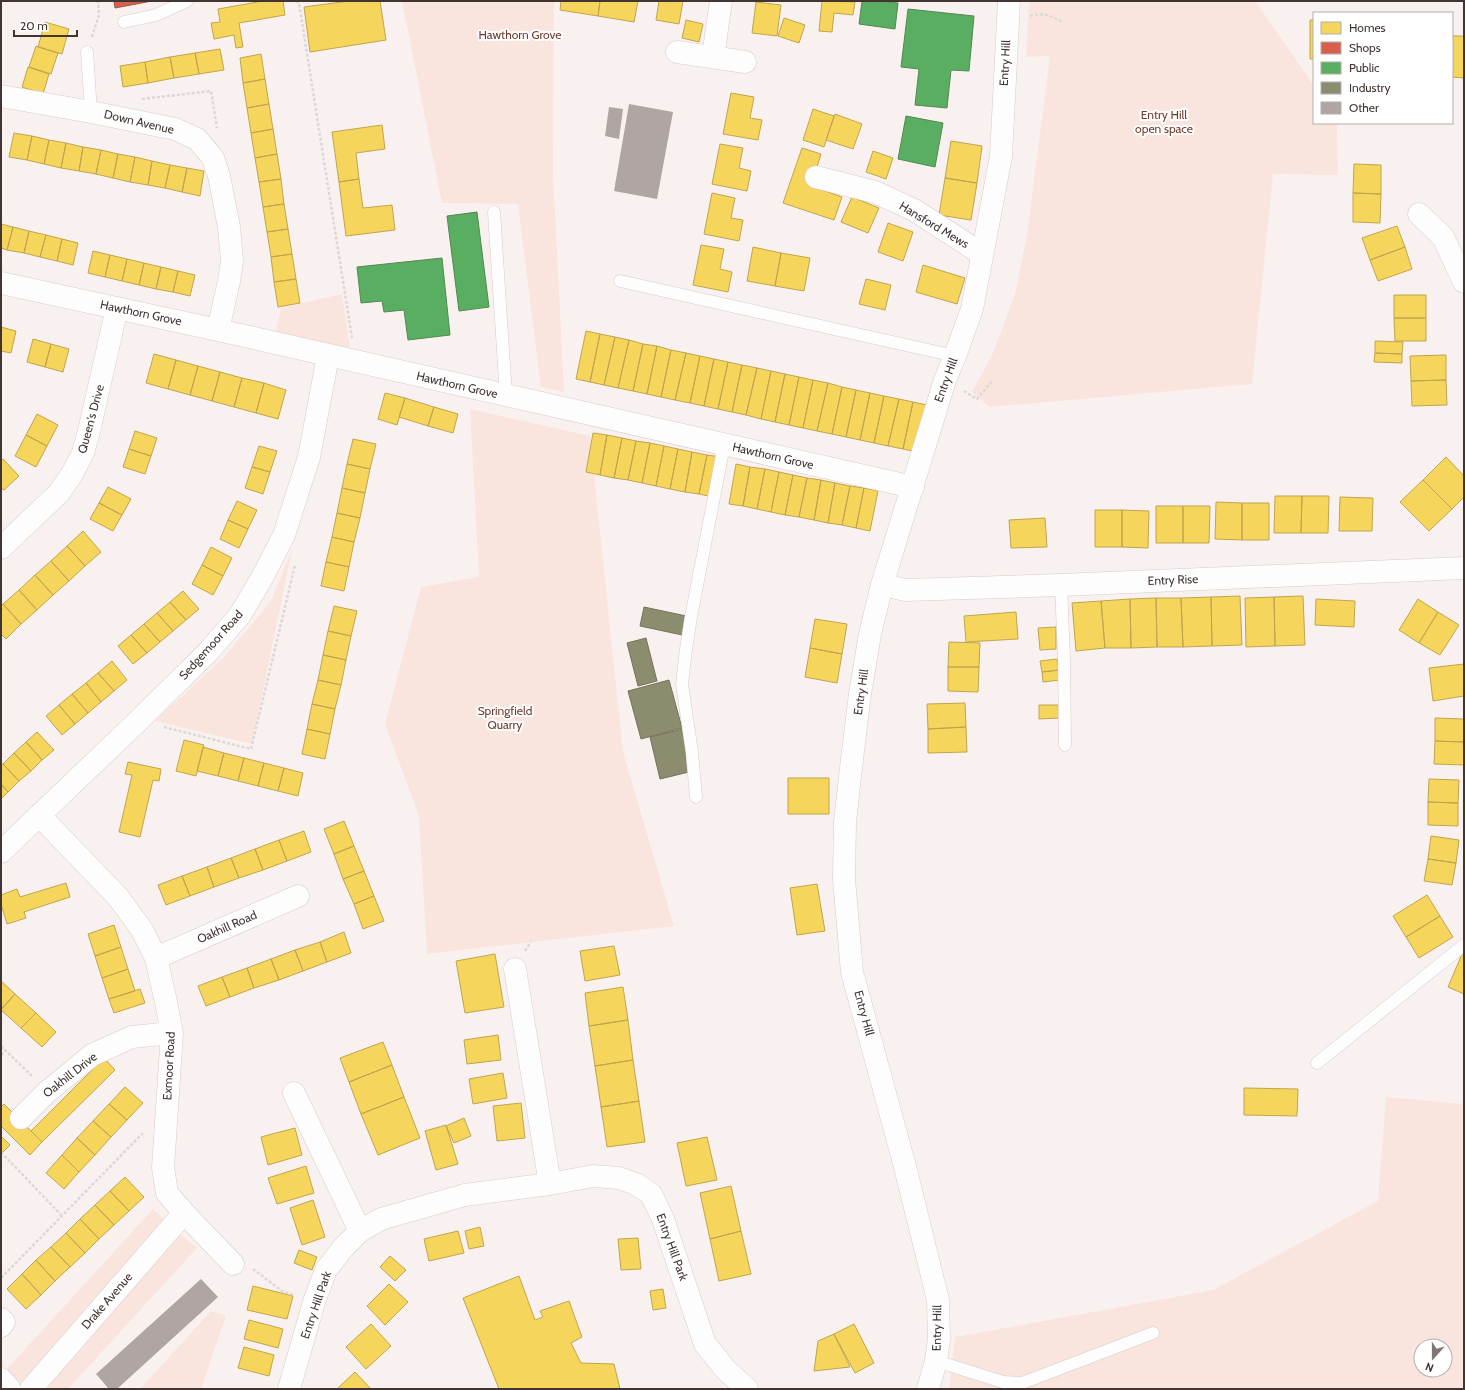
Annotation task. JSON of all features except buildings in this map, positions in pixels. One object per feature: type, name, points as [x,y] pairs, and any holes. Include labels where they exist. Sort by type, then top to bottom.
[{"type":"street","points":[[713,57],[721,1]]},
{"type":"street","name":"Entry Hill","points":[[928,1389],[936,1361],[939,1339],[938,1300],[904,1163],[852,972],[844,879],[845,822],[860,694],[870,634],[882,585],[945,380],[972,309],[1001,156],[1009,1]]},
{"type":"street","points":[[677,52],[745,62]]},
{"type":"street","name":"Down Avenue","points":[[1,96],[175,129],[197,139],[213,158],[229,227],[232,262],[230,281],[218,330]]},
{"type":"street","name":"Hansford Mews","points":[[816,177],[875,192],[895,201],[914,210],[982,254]]},
{"type":"street","points":[[1419,214],[1443,237],[1464,282]]},
{"type":"street","name":"Hawthorn Grove","points":[[1,283],[218,330],[913,487]]},
{"type":"street","name":"Queen's Drive","points":[[1,548],[59,493],[72,474],[83,452],[89,432],[117,308]]},
{"type":"street","name":"Sedgemoor Road","points":[[1,852],[208,652],[240,615],[263,576],[284,535],[309,457],[328,356]]},
{"type":"street","name":"Entry Rise","points":[[882,585],[906,590],[1464,568]]},
{"type":"street","name":"Exmoor Road","points":[[39,815],[118,897],[142,930],[156,958],[172,1033],[163,1168],[167,1192],[184,1213],[234,1264]]},
{"type":"street","name":"Oakhill Road","points":[[156,958],[298,896]]},
{"type":"street","points":[[515,969],[550,1184]]},
{"type":"street","name":"Oakhill Drive","points":[[21,1118],[47,1092],[92,1055],[132,1037],[172,1033]]},
{"type":"street","points":[[294,1093],[360,1231]]},
{"type":"street","name":"Entry Hill Park","points":[[289,1389],[314,1302],[326,1270],[343,1248],[360,1231],[381,1219],[465,1195],[550,1184],[593,1176],[619,1178],[636,1184],[651,1194],[663,1219],[705,1344],[726,1370],[747,1389]]},
{"type":"street","name":"Drake Avenue","points":[[30,1389],[184,1213]]},
{"type":"street","points":[[1,1318],[4,1322],[1,1326]]},
{"type":"street","points":[[1,1379],[10,1389]]},
{"type":"lane","points":[[124,22],[156,15],[187,1]]},
{"type":"lane","points":[[86,52],[91,112]]},
{"type":"lane","points":[[494,212],[506,396]]},
{"type":"lane","points":[[620,281],[955,356]]},
{"type":"lane","points":[[696,797],[692,752],[682,684],[691,617],[724,445]]},
{"type":"lane","points":[[1061,585],[1065,745]]},
{"type":"lane","points":[[1317,1063],[1464,944]]},
{"type":"lane","points":[[936,1361],[1003,1382],[1022,1382],[1153,1333]]},
{"type":"path","points":[[86,52],[99,15],[98,1]]},
{"type":"path","points":[[296,1],[299,3],[355,362]]},
{"type":"path","points":[[1007,26],[1034,15],[1043,14],[1056,18],[1062,22]]},
{"type":"path","points":[[962,390],[977,399],[992,381]]},
{"type":"path","points":[[138,721],[251,749],[295,563]]},
{"type":"path","points":[[1,1046],[47,1092]]},
{"type":"path","points":[[1,1055],[5,1050]]},
{"type":"path","points":[[1,1278],[166,1109]]},
{"type":"path","points":[[1,1152],[62,1216]]},
{"type":"path","points":[[234,1264],[252,1268],[282,1291],[296,1296]]},
{"type":"green space","points":[[402,1],[554,1],[553,173],[564,392],[541,387],[518,204],[442,203]]},
{"type":"green space","name":"Entry Hill open space","points":[[1030,1],[1256,2],[1313,85],[1313,124],[1337,124],[1338,175],[1273,174],[1252,384],[990,407],[972,392],[993,353],[1015,294],[1027,235],[1050,56],[1026,57]]},
{"type":"green space","points":[[342,294],[350,348],[276,332],[281,308]]},
{"type":"green space","name":"Springfield Quarry","points":[[470,409],[590,436],[623,752],[674,926],[427,954],[419,816],[385,724],[421,587],[479,577]]},
{"type":"green space","points":[[292,550],[252,744],[155,721],[225,656],[271,601]]},
{"type":"green space","points":[[1386,1097],[1464,1104],[1464,1389],[949,1389],[955,1337],[1213,1290],[1378,1201]]},
{"type":"green space","points":[[153,1209],[168,1223],[23,1384],[6,1370]]},
{"type":"green space","points":[[180,1234],[197,1248],[68,1389],[40,1389]]},
{"type":"green space","points":[[211,1311],[226,1316],[201,1389],[140,1389]]}]
